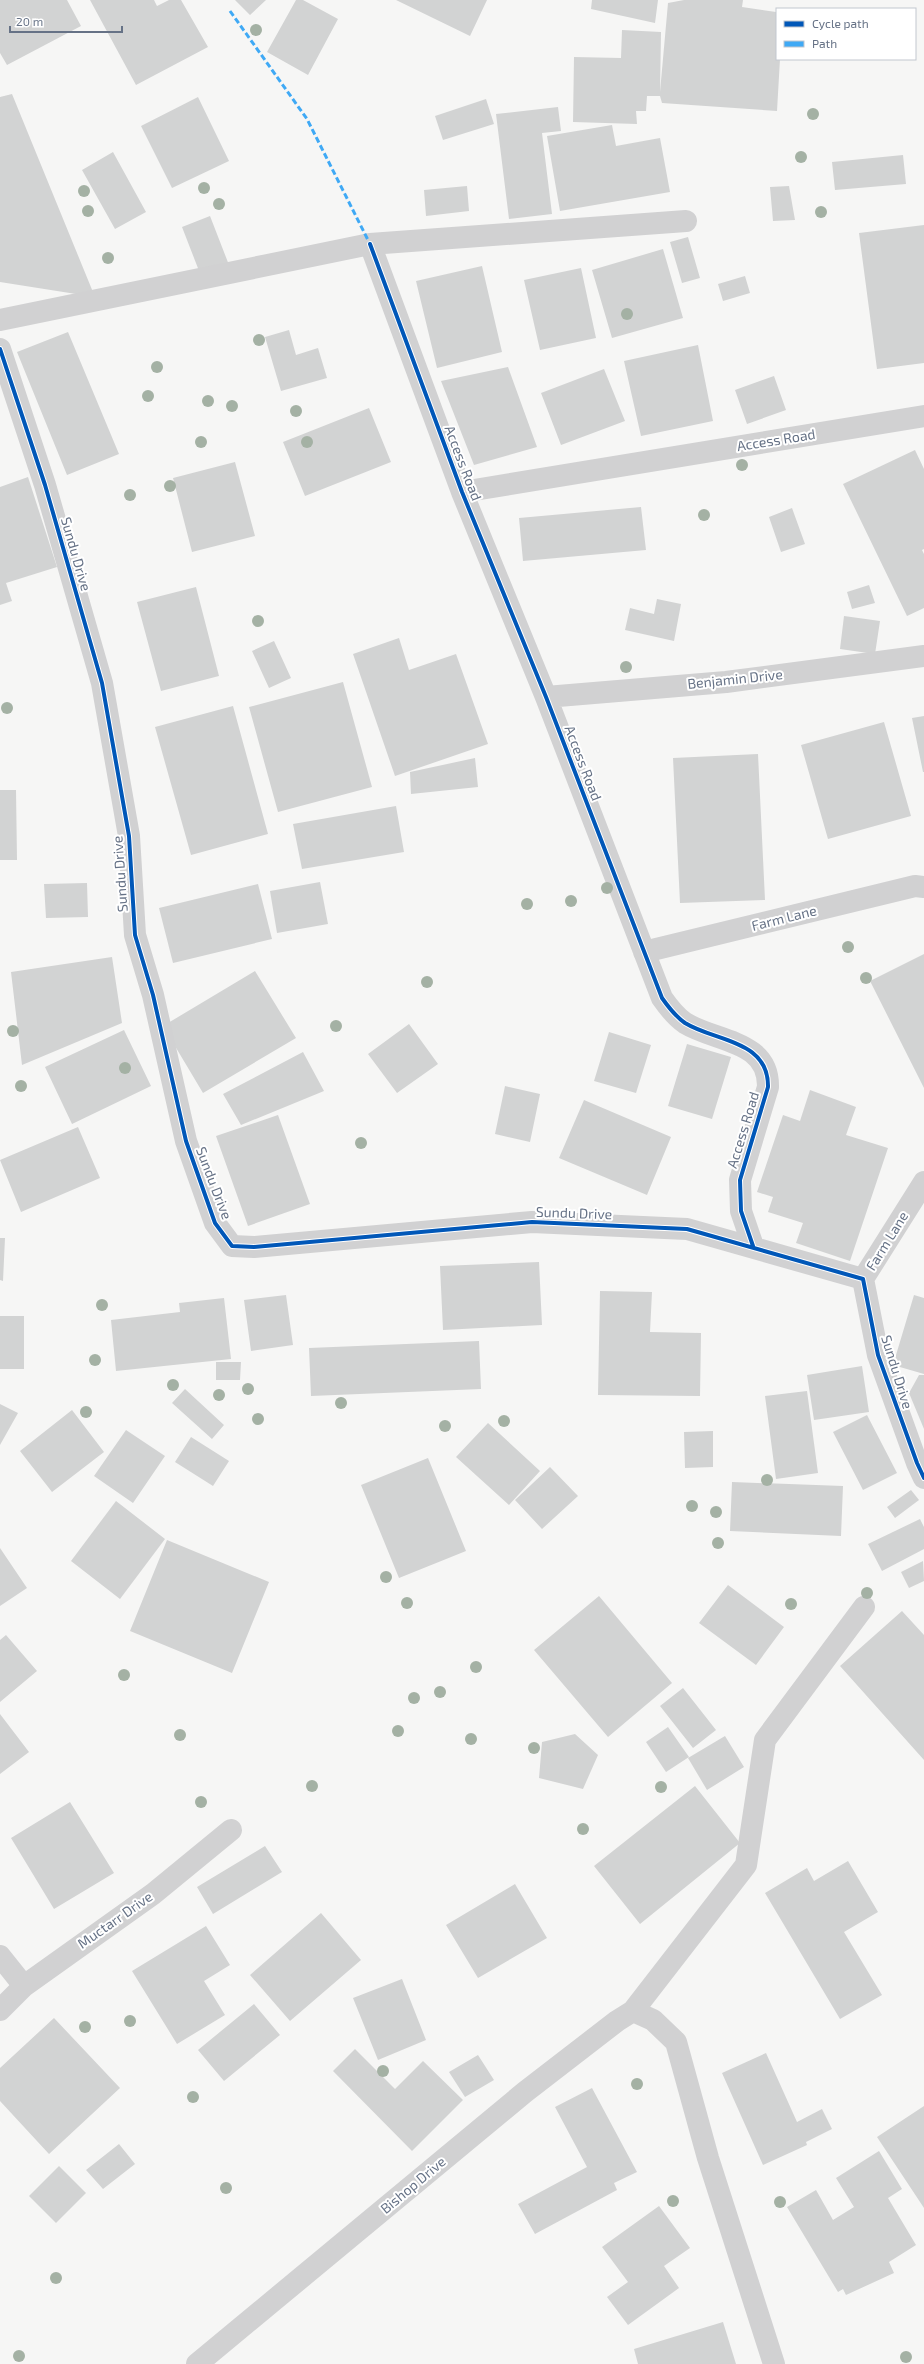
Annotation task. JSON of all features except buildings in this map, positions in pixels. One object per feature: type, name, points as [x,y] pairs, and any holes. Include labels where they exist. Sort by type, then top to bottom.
[{"type":"street","points":[[0,320],[370,244],[686,221]]},
{"type":"street","name":"Access Road","points":[[370,244],[462,492],[546,697],[662,998],[672,1012],[686,1023],[704,1032],[748,1049],[761,1059],[768,1073],[768,1087],[740,1180],[741,1211],[753,1246]]},
{"type":"street","name":"Sundu Drive","points":[[0,349],[45,485],[102,683],[129,836],[135,935],[153,995],[186,1141],[215,1223],[232,1246],[254,1247],[532,1222],[687,1229],[753,1246],[863,1279],[878,1355],[917,1463],[924,1478]]},
{"type":"street","name":"Access Road","points":[[462,492],[924,416]]},
{"type":"street","name":"Benjamin Drive","points":[[546,697],[726,682],[924,656]]},
{"type":"street","name":"Farm Lane","points":[[644,952],[915,886],[924,887]]},
{"type":"street","name":"Farm Lane","points":[[863,1279],[924,1182]]},
{"type":"street","points":[[774,2364],[708,2158],[676,2042],[653,2020],[633,2011],[746,1864],[765,1740],[864,1607]]},
{"type":"street","name":"Muctarr Drive","points":[[0,2010],[24,1986],[153,1894],[230,1830]]},
{"type":"street","points":[[0,1956],[24,1986]]},
{"type":"street","name":"Bishop Drive","points":[[197,2364],[525,2092],[617,2021],[633,2011]]},
{"type":"marked path","points":[[230,11],[307,119],[370,244]]},
{"type":"cycle path","points":[[370,244],[462,492],[546,697],[662,998],[672,1012],[685,1023],[738,1044],[750,1051],[760,1060],[766,1072],[768,1087],[740,1180],[741,1211],[753,1246]]},
{"type":"cycle path","points":[[0,349],[45,485],[102,683],[129,836],[135,935],[153,995],[186,1141],[215,1223],[232,1246],[254,1247],[532,1222],[687,1229],[863,1279],[878,1355],[917,1463],[924,1478]]}]
